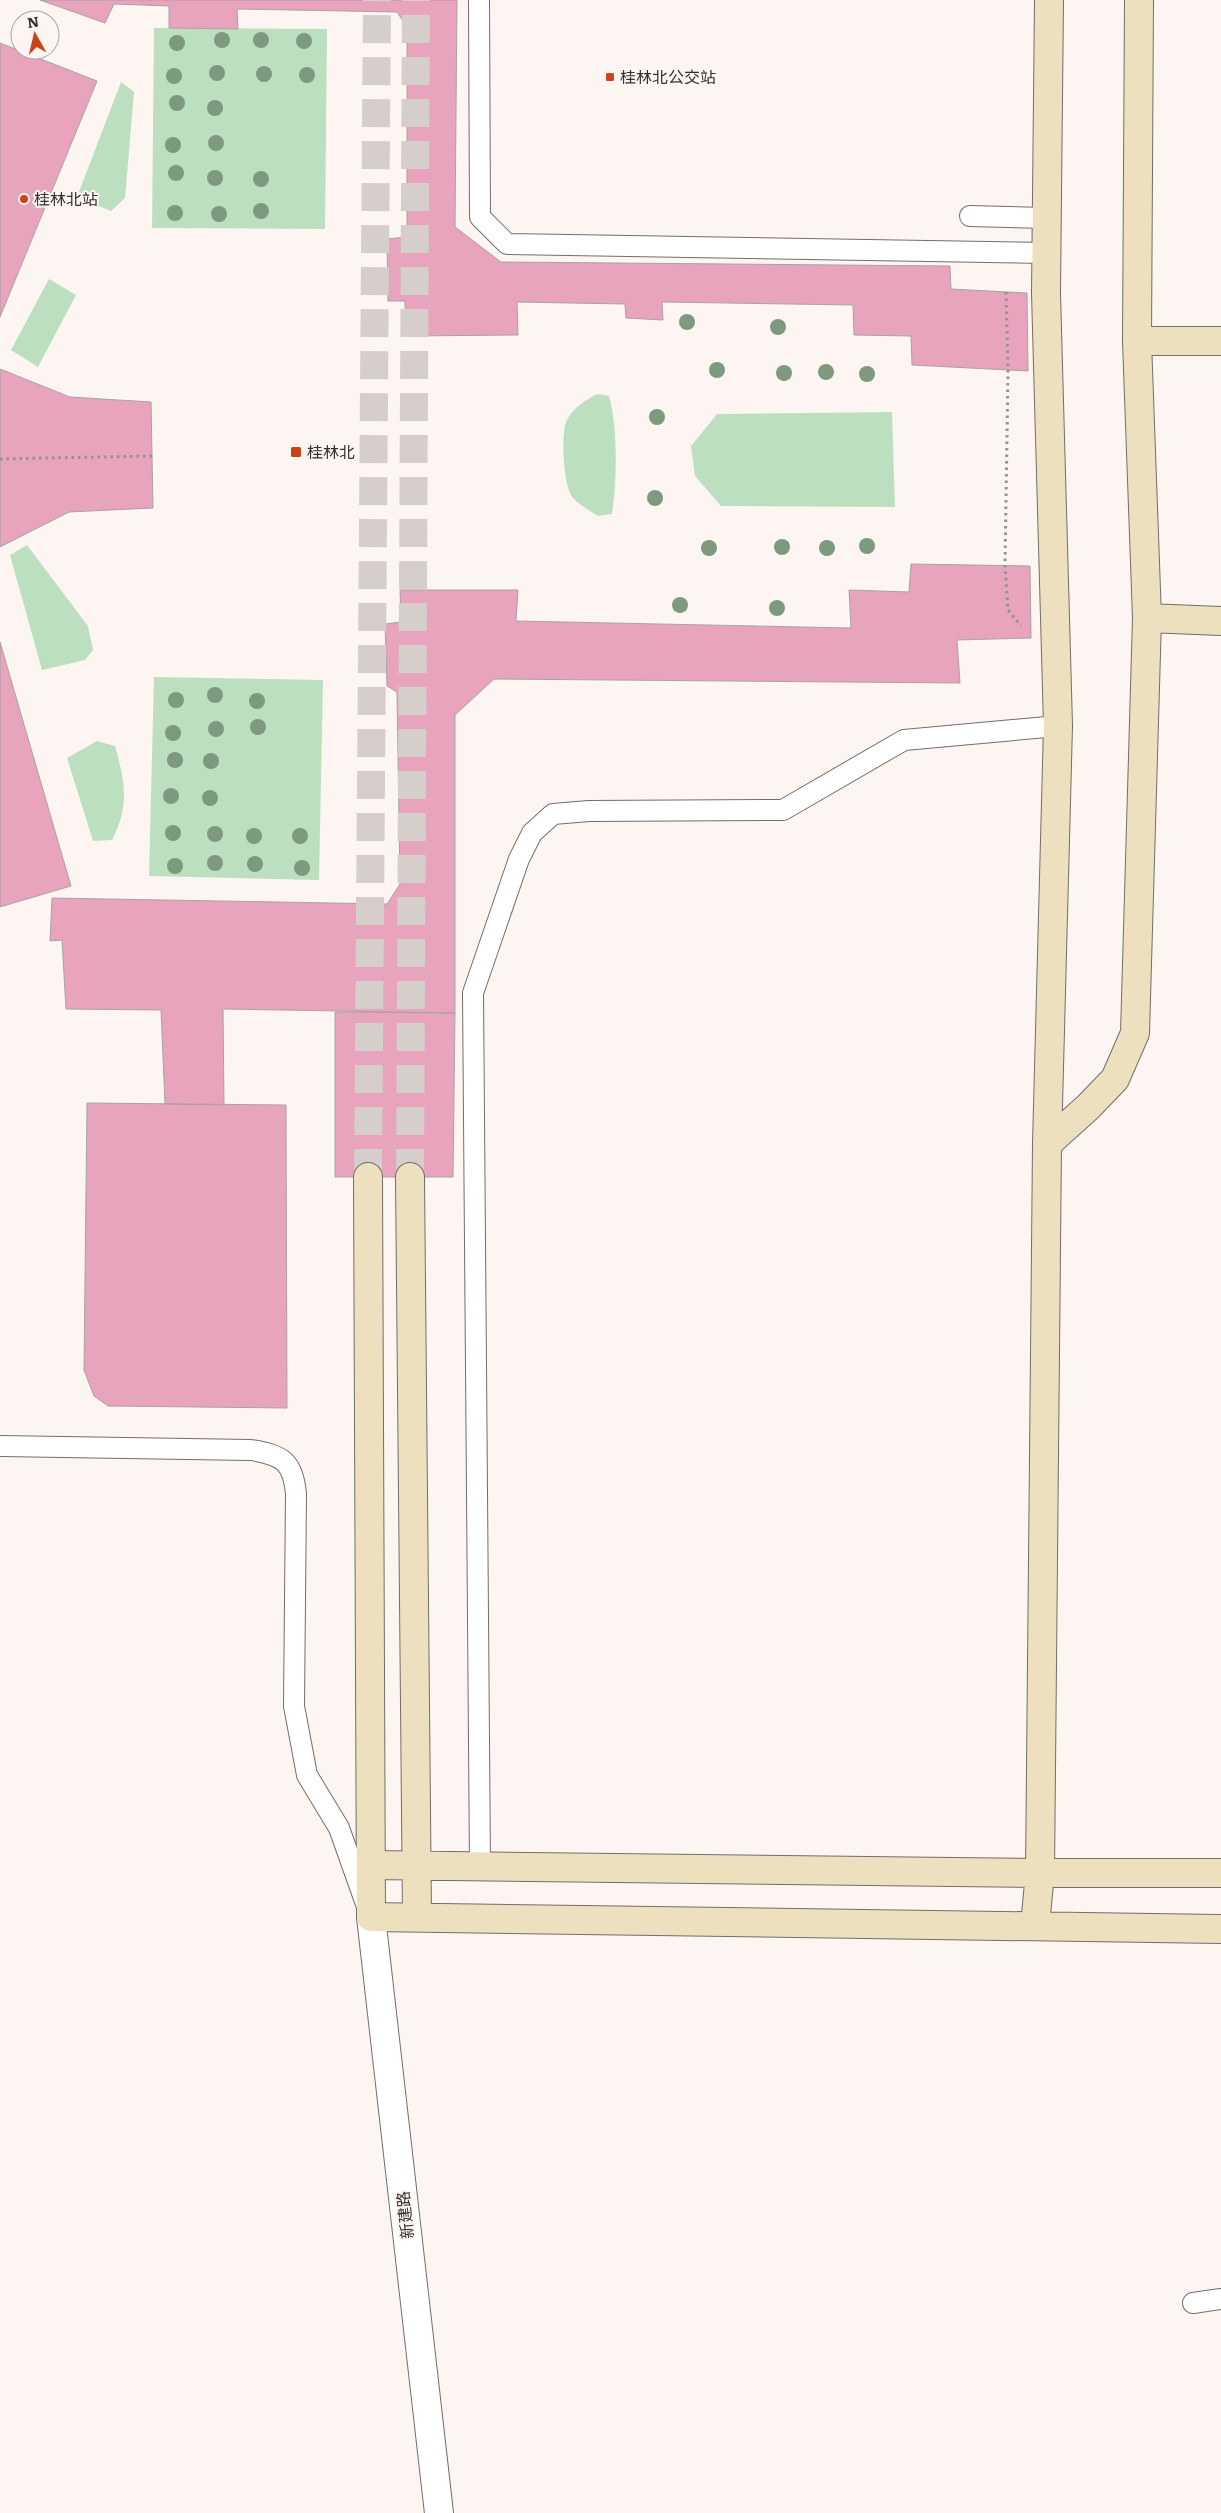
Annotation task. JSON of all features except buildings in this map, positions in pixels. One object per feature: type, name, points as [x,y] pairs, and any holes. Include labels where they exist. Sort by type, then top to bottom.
[{"type":"main road","points":[[1035,1926],[1040,1873],[1047,1144],[1058,726],[1047,253],[1050,0]]},
{"type":"main road","points":[[1047,1144],[1088,1107],[1115,1079],[1135,1033],[1147,618],[1137,341],[1139,0]]},
{"type":"main road","points":[[1137,341],[1221,341]]},
{"type":"main road","points":[[1147,618],[1221,621]]},
{"type":"main road","points":[[410,1176],[417,1917]]},
{"type":"main road","points":[[368,1177],[371,1917],[1221,1929]]},
{"type":"main road","points":[[371,1864],[1040,1873],[1221,1873]]},
{"type":"street","name":"新建路","points":[[371,1917],[438,2513]]},
{"type":"lane","points":[[479,0],[480,217],[507,244],[1047,253]]},
{"type":"lane","points":[[970,216],[1047,218]]},
{"type":"lane","points":[[480,1866],[473,994],[518,859],[532,833],[553,814],[589,811],[784,810],[904,740],[1058,726]]},
{"type":"lane","points":[[0,1446],[251,1450],[270,1453],[286,1462],[294,1475],[296,1494],[295,1714],[307,1775],[339,1828],[371,1917]]},
{"type":"lane","points":[[1193,2302],[1221,2299]]},
{"type":"path","points":[[1006,292],[1008,370],[1005,565],[1008,610],[1025,631]]},
{"type":"path","points":[[0,459],[152,456]]},
{"type":"green space","points":[[154,28],[327,29],[325,229],[152,228]]},
{"type":"green space","points":[[121,82],[134,92],[125,198],[111,211],[77,197]]},
{"type":"green space","points":[[49,279],[76,295],[38,367],[11,350]]},
{"type":"green space","points":[[597,394],[609,396],[614,423],[616,455],[612,514],[598,516],[573,498],[567,483],[563,449],[564,429],[569,417],[580,405]]},
{"type":"green space","points":[[892,412],[895,507],[721,506],[695,476],[691,446],[717,414]]},
{"type":"green space","points":[[27,545],[88,626],[93,650],[85,660],[42,670],[10,555]]},
{"type":"green space","points":[[154,677],[323,680],[319,880],[149,876]]},
{"type":"green space","points":[[97,741],[115,746],[123,782],[124,793],[121,816],[112,840],[93,841],[67,758]]},
{"type":"tunnel","points":[[368,1177],[377,0]]},
{"type":"tunnel","points":[[410,1177],[416,0]]},
{"type":"place","name":"桂林北公交站","points":[[610,77]]},
{"type":"place","name":"桂林北站","points":[[24,199]]},
{"type":"place","name":"桂林北","points":[[296,452]]}]
